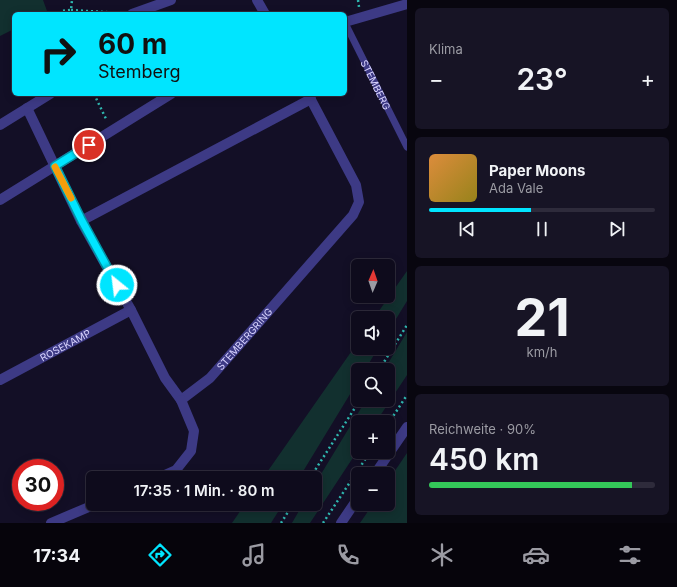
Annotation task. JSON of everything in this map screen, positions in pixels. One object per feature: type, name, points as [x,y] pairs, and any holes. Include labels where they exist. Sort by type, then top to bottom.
[{"type":"street","points":[[138,12],[172,0]]},
{"type":"street","points":[[257,0],[264,12]]},
{"type":"street","name":"STEMBERG","points":[[347,22],[407,4]]},
{"type":"street","points":[[0,125],[47,96]]},
{"type":"street","points":[[0,200],[168,96]]},
{"type":"street","name":"STEMBERGRING","points":[[82,221],[310,96],[356,185],[359,202],[354,215],[210,378],[181,400]]},
{"type":"street","points":[[27,108],[82,221],[131,310],[165,378],[181,400],[194,431],[191,451],[174,471]]},
{"type":"street","name":"ROSEKAMP","points":[[0,380],[131,310]]},
{"type":"street","points":[[380,467],[407,427]]},
{"type":"street","points":[[51,523],[86,508]]},
{"type":"street","points":[[341,523],[351,508]]},
{"type":"lane","name":"STEMBERG","points":[[347,27],[407,147]]},
{"type":"path","points":[[71,10],[72,0]]},
{"type":"path","points":[[61,12],[71,10],[102,12]]},
{"type":"path","points":[[95,96],[112,132]]},
{"type":"path","points":[[383,363],[407,325]]},
{"type":"path","points":[[394,415],[407,395]]},
{"type":"path","points":[[314,471],[356,407]]},
{"type":"path","points":[[323,523],[365,459]]},
{"type":"path","points":[[281,523],[289,511]]},
{"type":"green space","points":[[0,0],[43,0],[47,11],[12,12],[12,30],[0,36]]},
{"type":"green space","points":[[407,271],[407,301],[395,321],[395,311],[379,311],[385,303],[395,303],[395,288]]},
{"type":"green space","points":[[407,332],[407,375],[395,393],[395,363],[388,363],[393,355],[395,355],[395,352]]},
{"type":"green space","points":[[351,352],[351,355],[374,355],[369,363],[351,363],[351,393],[303,471],[268,471]]},
{"type":"green space","points":[[362,407],[386,407],[381,415],[357,415]]},
{"type":"green space","points":[[351,425],[352,459],[322,505],[322,472]]},
{"type":"green space","points":[[407,453],[407,523],[360,523],[368,511],[395,511],[395,471]]},
{"type":"green space","points":[[240,511],[279,511],[271,523],[232,523]]},
{"type":"green space","points":[[299,511],[318,511],[310,523],[292,523]]},
{"type":"slow traffic","points":[[55,167],[71,198]]},
{"type":"route","points":[[89,145],[55,166],[82,221],[117,285]]}]
